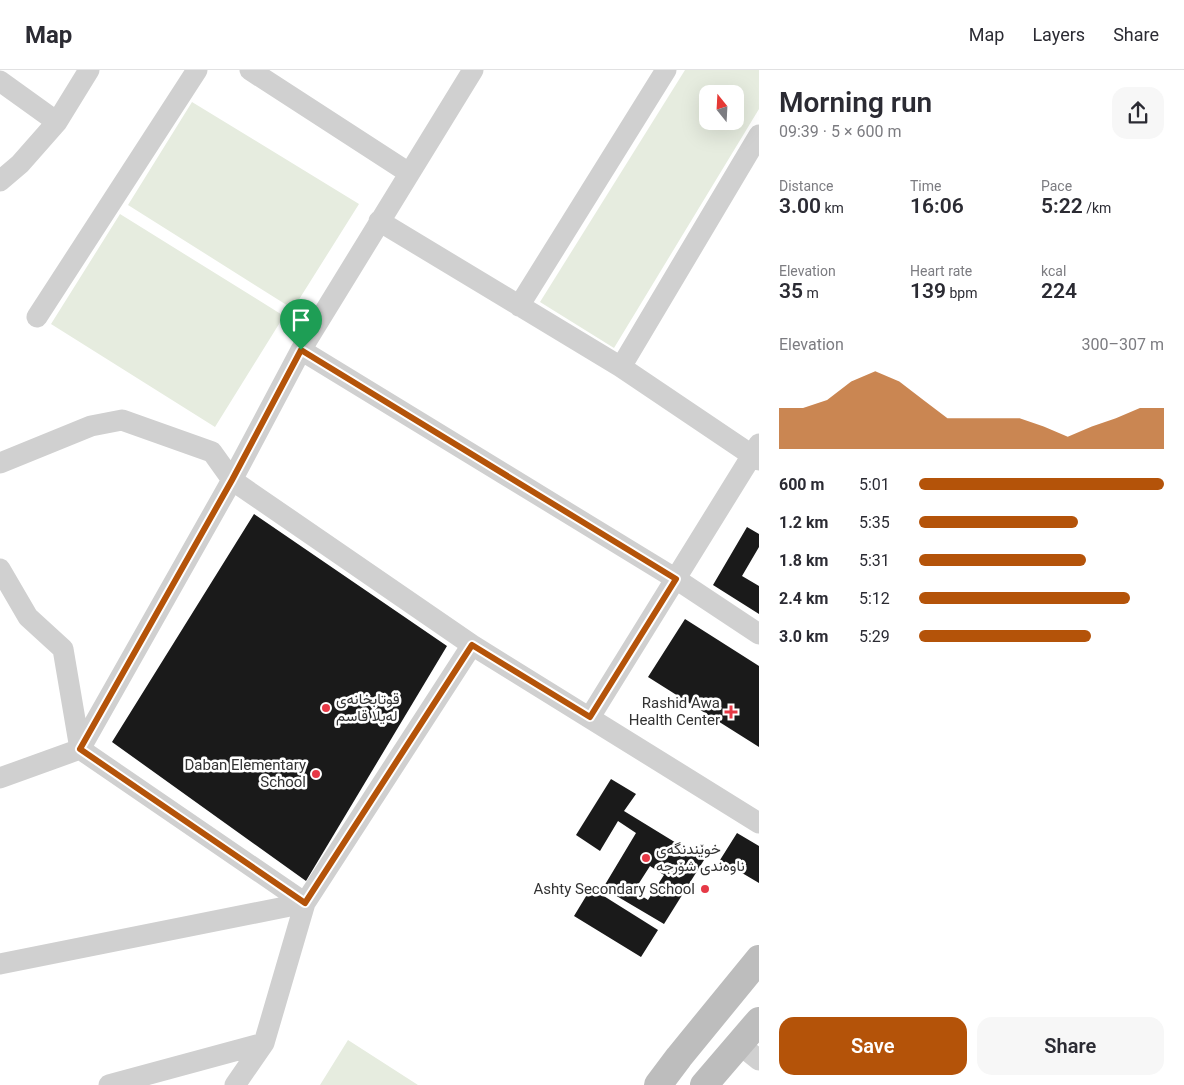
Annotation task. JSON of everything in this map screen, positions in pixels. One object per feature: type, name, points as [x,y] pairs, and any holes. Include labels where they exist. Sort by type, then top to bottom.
[{"type":"main road","points":[[658,1085],[759,959]]},
{"type":"main road","points":[[704,1085],[749,1052],[759,1021]]},
{"type":"street","points":[[0,181],[20,164],[57,122],[89,70]]},
{"type":"street","points":[[37,317],[197,70]]},
{"type":"street","points":[[250,70],[409,172]]},
{"type":"street","points":[[519,306],[666,70]]},
{"type":"street","points":[[0,778],[80,749],[232,480],[301,350],[409,172],[464,73]]},
{"type":"street","points":[[0,81],[57,122]]},
{"type":"street","points":[[621,367],[759,136]]},
{"type":"street","points":[[379,222],[621,367],[757,453],[590,717]]},
{"type":"street","points":[[301,350],[676,579],[759,634]]},
{"type":"street","points":[[0,463],[91,426],[122,420],[212,452],[232,480],[472,645],[759,823]]},
{"type":"street","points":[[0,568],[28,618],[63,649],[80,749],[305,903]]},
{"type":"street","points":[[235,1085],[264,1043],[305,903],[472,645]]},
{"type":"street","points":[[0,964],[305,903]]},
{"type":"street","points":[[109,1085],[264,1043]]},
{"type":"shaded area","points":[[685,70],[759,70],[759,109],[614,348],[540,302]]},
{"type":"shaded area","points":[[192,102],[359,204],[293,309],[128,205]]},
{"type":"shaded area","points":[[120,214],[284,316],[215,427],[51,324]]},
{"type":"shaded area","points":[[348,1040],[418,1085],[320,1085]]},
{"type":"building","points":[[254,514],[447,646],[306,881],[112,742]]},
{"type":"building","points":[[747,527],[759,534],[759,547],[742,576],[759,586],[759,614],[713,585]]},
{"type":"building","name":"Rashid Awa Health Center","points":[[685,619],[759,666],[759,747],[648,677]]},
{"type":"building","points":[[611,779],[636,794],[624,811],[704,860],[664,924],[603,888],[636,833],[618,821],[600,851],[576,835]],"holes":[[[650,866],[664,875],[648,900],[634,891]]]},
{"type":"building","points":[[737,833],[759,846],[759,883],[720,860]]},
{"type":"building","points":[[591,888],[658,930],[641,957],[574,916]]},
{"type":"place","name":"قوتابخانەی لەیلا قاسم","points":[[326,708]]},
{"type":"place","name":"Rashid Awa Health Center","points":[[731,712]]},
{"type":"place","name":"Daban Elementary School","points":[[316,774]]},
{"type":"place","name":"خوێندنگەی ناوەندی شۆرجە","points":[[646,858]]},
{"type":"place","name":"Ashty Secondary School","points":[[705,889]]},
{"type":"route","points":[[301,350],[676,579],[590,717],[472,645],[305,903],[80,749],[232,480],[301,350]]}]
